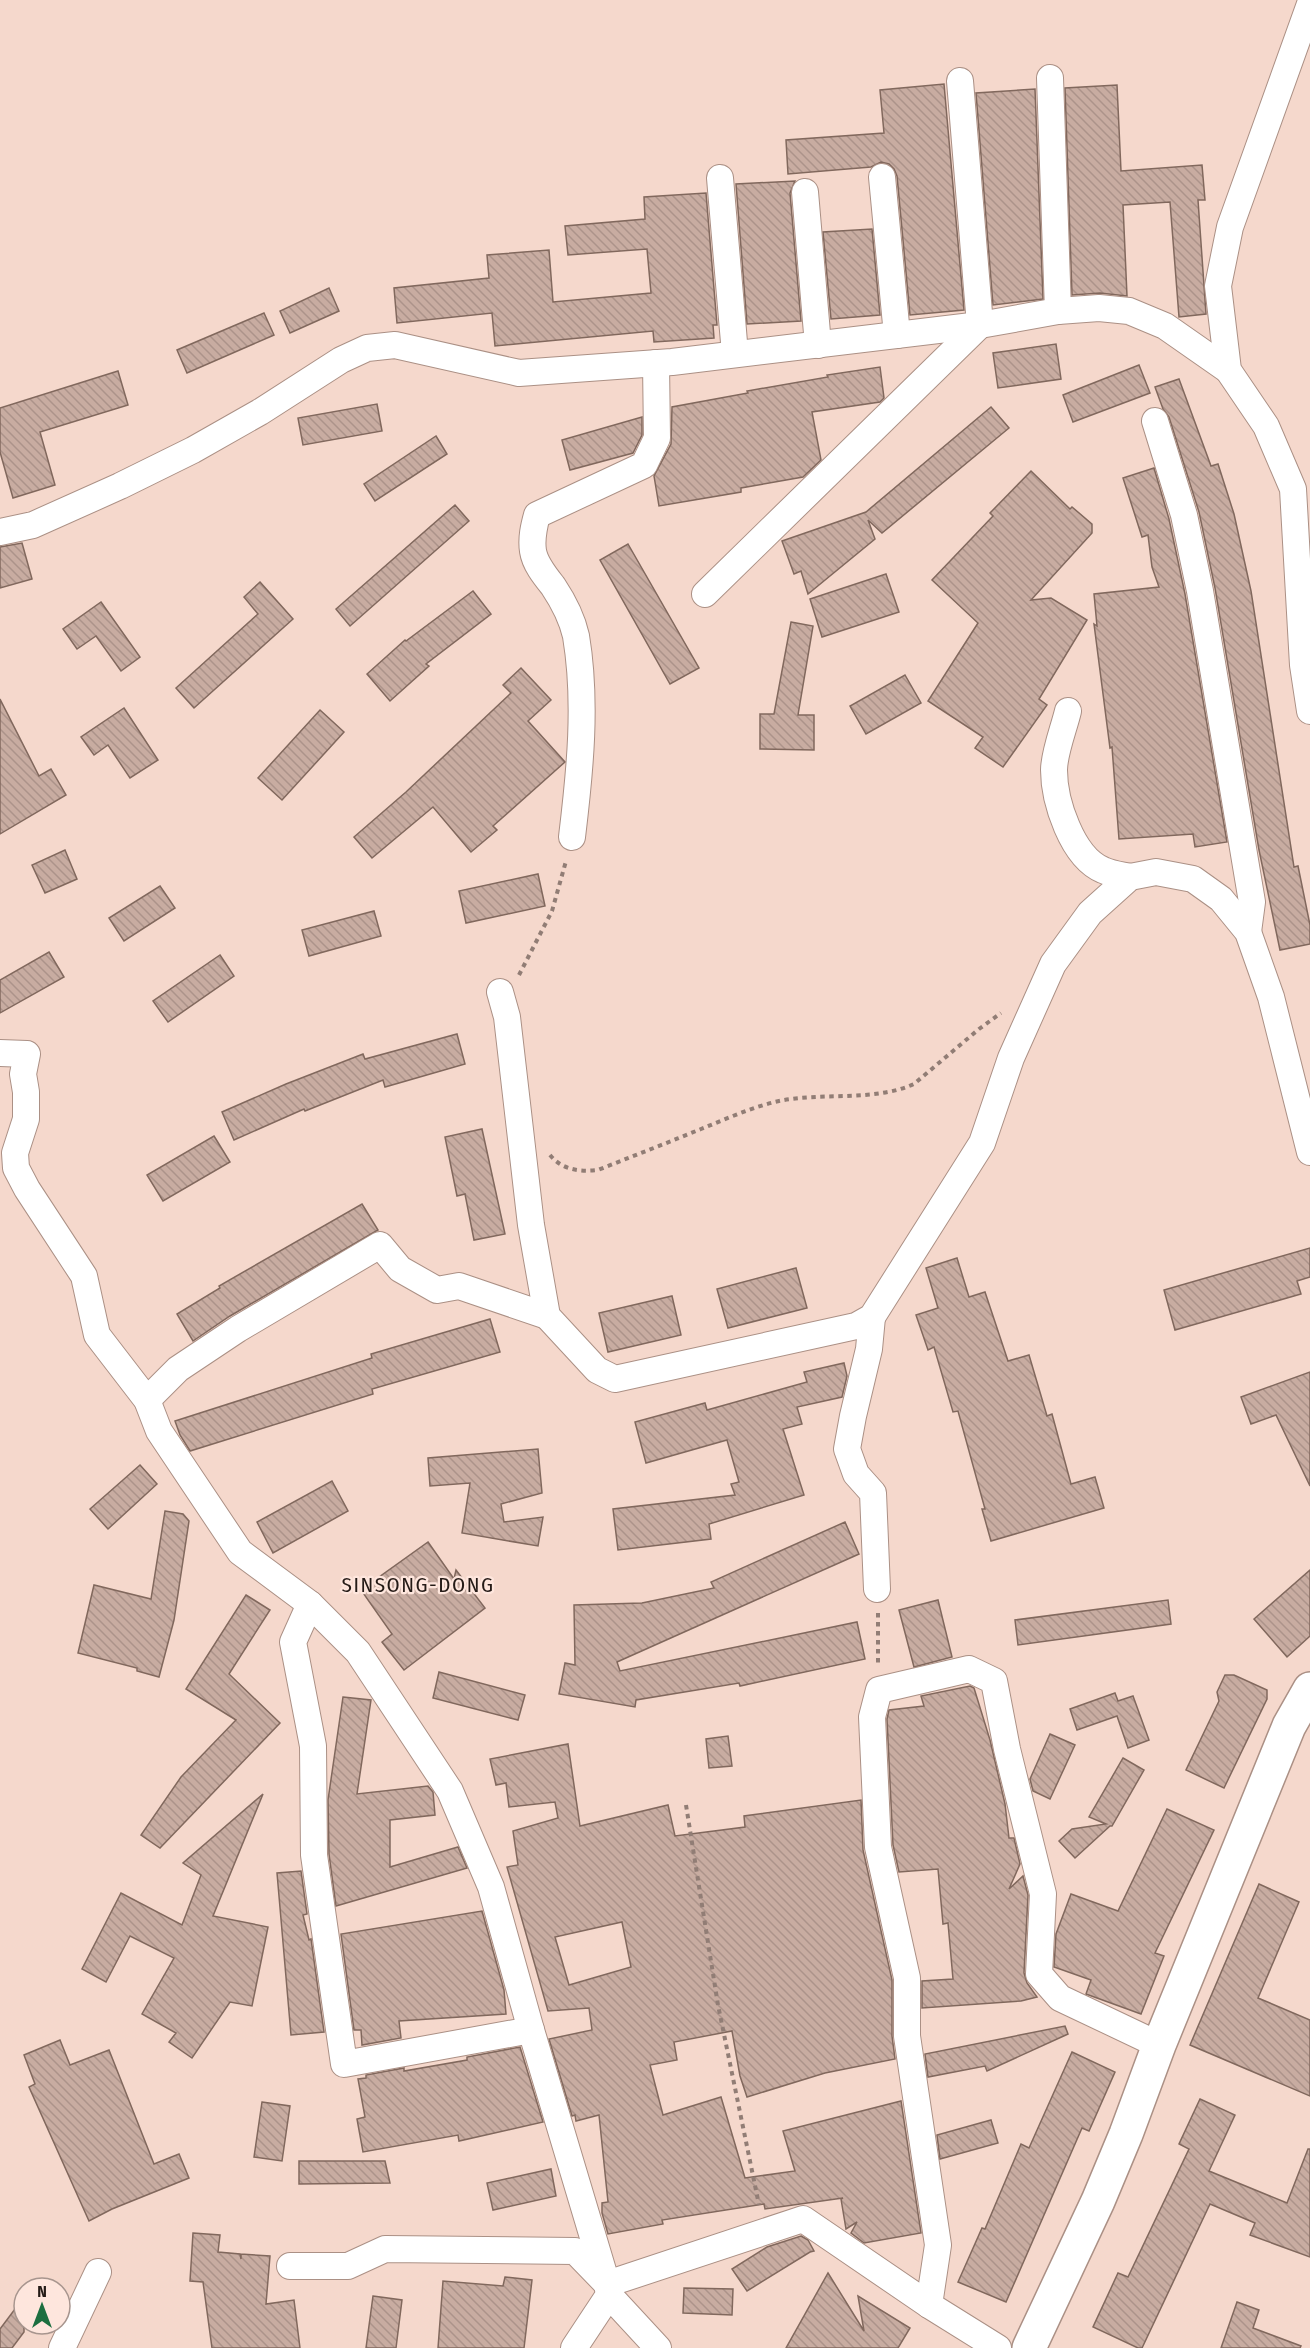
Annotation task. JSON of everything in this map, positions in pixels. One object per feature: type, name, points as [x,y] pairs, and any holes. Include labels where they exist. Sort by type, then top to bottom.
[{"type":"street","points":[[1228,370],[1218,286],[1230,227],[1310,4]]},
{"type":"street","points":[[1050,78],[1058,311]]},
{"type":"street","points":[[960,81],[980,325]]},
{"type":"street","points":[[882,177],[897,335]]},
{"type":"street","points":[[720,178],[735,354]]},
{"type":"street","points":[[805,192],[818,345]]},
{"type":"street","points":[[0,532],[33,525],[193,450],[260,412],[341,360],[367,348],[394,345],[519,373],[656,363],[818,345],[980,325],[1058,311],[1099,308],[1129,312],[1165,326],[1228,370],[1266,426],[1293,489],[1303,665],[1310,711]]},
{"type":"street","points":[[705,594],[980,325]]},
{"type":"street","points":[[572,837],[579,785],[580,750],[580,684],[576,636],[562,600],[541,570],[533,552],[533,531],[537,514],[644,465],[657,438],[656,363]]},
{"type":"street","points":[[1155,421],[1184,514],[1200,591],[1252,902],[1248,932]]},
{"type":"street","points":[[1068,711],[1054,768],[1057,798],[1065,820],[1086,859],[1102,870],[1130,877],[1156,872],[1193,879],[1221,899],[1248,932],[1270,997],[1310,1152]]},
{"type":"street","points":[[877,1588],[873,1493],[856,1474],[848,1449],[853,1416],[869,1349],[872,1317],[982,1143],[1011,1058],[1053,964],[1090,913],[1130,877]]},
{"type":"street","points":[[500,992],[507,1017],[531,1225],[547,1316]]},
{"type":"street","points":[[0,1053],[27,1054],[23,1074],[26,1119],[15,1153],[16,1168],[27,1189],[84,1276],[97,1335],[147,1400],[159,1431],[240,1552],[310,1604],[358,1652],[450,1791],[491,1887],[608,2290]]},
{"type":"street","points":[[147,1400],[178,1369],[238,1329],[380,1245],[400,1269],[437,1290],[459,1286],[547,1316],[597,1370],[615,1378],[856,1326],[872,1317]]},
{"type":"street","points":[[310,1604],[293,1642],[313,1746],[314,1855],[344,2064],[531,2030]]},
{"type":"street","points":[[930,2305],[938,2245],[907,2036],[907,1978],[878,1847],[872,1717],[879,1690],[969,1669],[994,1681],[1007,1749],[1043,1894],[1040,1974],[1060,1998],[1159,2045]]},
{"type":"street","points":[[1029,2348],[1098,2200],[1289,1726],[1310,1689]]},
{"type":"street","points":[[574,2348],[608,2290],[764,2230],[803,2218],[930,2305],[998,2348]]},
{"type":"street","points":[[290,2266],[348,2266],[385,2249],[575,2251],[658,2348]]},
{"type":"street","points":[[62,2348],[98,2272]]},
{"type":"path","points":[[507,1017],[521,969],[552,911],[572,837]]},
{"type":"path","points":[[546,1150],[554,1160],[568,1168],[598,1170],[741,1113],[779,1101],[832,1095],[880,1094],[902,1089],[914,1084],[999,1014],[1036,1000]]},
{"type":"path","points":[[877,1588],[879,1690]]},
{"type":"path","points":[[686,1804],[718,2005],[764,2230]]},
{"type":"building","points":[[944,84],[964,310],[910,315],[897,176],[894,169],[889,164],[881,162],[871,167],[788,174],[786,140],[884,133],[880,90]]},
{"type":"building","points":[[1117,85],[1121,171],[1202,165],[1205,200],[1198,200],[1206,314],[1179,317],[1170,202],[1123,205],[1127,296],[1100,293],[1072,295],[1065,88]]},
{"type":"building","points":[[1035,89],[1043,299],[993,305],[976,93]]},
{"type":"building","points":[[795,181],[790,193],[801,321],[747,324],[736,184]]},
{"type":"building","points":[[706,193],[717,325],[713,325],[714,338],[654,342],[653,331],[495,346],[492,313],[397,323],[394,288],[489,278],[487,255],[549,250],[553,302],[651,293],[647,249],[568,255],[565,226],[645,219],[644,197]]},
{"type":"building","points":[[872,229],[880,315],[831,319],[823,232]]},
{"type":"building","points":[[329,288],[339,311],[290,333],[280,311]]},
{"type":"building","points":[[264,313],[274,335],[187,373],[177,350]]},
{"type":"building","points":[[1056,344],[1061,379],[998,388],[993,353]]},
{"type":"building","points":[[1139,365],[1150,393],[1073,422],[1063,395]]},
{"type":"building","points":[[880,367],[884,398],[880,402],[812,412],[821,460],[803,477],[741,488],[741,492],[659,506],[654,476],[671,444],[672,407],[828,377],[827,375]]},
{"type":"building","points":[[118,371],[128,405],[40,432],[55,485],[13,498],[0,452],[0,408]]},
{"type":"building","points":[[1179,379],[1211,466],[1218,464],[1234,514],[1251,591],[1294,867],[1298,866],[1310,925],[1310,944],[1280,950],[1259,850],[1215,588],[1199,512],[1169,417],[1163,409],[1155,387]]},
{"type":"building","points":[[377,404],[382,431],[303,445],[298,418]]},
{"type":"building","points":[[991,407],[1009,428],[882,533],[868,520],[875,539],[808,594],[801,571],[794,574],[782,541],[866,512]]},
{"type":"building","points":[[642,417],[642,435],[633,453],[570,470],[562,440]]},
{"type":"building","points":[[436,436],[447,454],[375,501],[364,484]]},
{"type":"building","points":[[1154,468],[1169,519],[1185,594],[1227,842],[1195,847],[1193,834],[1119,839],[1112,747],[1110,748],[1094,624],[1097,626],[1094,594],[1159,587],[1152,567],[1148,535],[1142,537],[1123,478]]},
{"type":"building","points":[[1031,471],[1070,509],[1072,507],[1092,524],[1092,533],[1031,600],[1051,598],[1087,620],[1039,699],[1047,705],[1003,767],[975,748],[983,737],[928,701],[978,623],[932,580],[993,516],[990,513]]},
{"type":"building","points":[[455,505],[469,521],[350,626],[336,609]]},
{"type":"building","points":[[22,543],[32,579],[0,588],[0,547]]},
{"type":"building","points":[[628,544],[699,668],[670,684],[600,560]]},
{"type":"building","points":[[886,574],[899,612],[822,637],[810,599]]},
{"type":"building","points":[[260,582],[293,619],[194,708],[176,688],[258,614],[244,597]]},
{"type":"building","points":[[473,591],[491,614],[426,664],[429,666],[390,701],[367,674],[405,640]]},
{"type":"building","points":[[101,602],[140,657],[121,671],[96,636],[77,649],[63,629]]},
{"type":"building","points":[[791,622],[813,626],[798,715],[814,715],[814,750],[760,749],[760,714],[774,714]]},
{"type":"building","points":[[521,668],[551,700],[528,721],[565,762],[493,826],[497,830],[471,852],[433,807],[372,858],[354,837],[406,792],[511,693],[503,685]]},
{"type":"building","points":[[905,675],[921,703],[866,734],[850,706]]},
{"type":"building","points":[[0,699],[39,776],[51,769],[66,795],[0,834]]},
{"type":"building","points":[[124,708],[158,760],[130,778],[108,745],[94,755],[81,737]]},
{"type":"building","points":[[320,710],[344,732],[282,800],[258,778]]},
{"type":"building","points":[[65,850],[77,879],[45,893],[32,865]]},
{"type":"building","points":[[538,874],[545,906],[466,923],[459,891]]},
{"type":"building","points":[[160,886],[175,908],[124,941],[109,918]]},
{"type":"building","points":[[374,911],[381,936],[309,956],[302,930]]},
{"type":"building","points":[[49,952],[64,977],[0,1013],[0,980]]},
{"type":"building","points":[[220,955],[234,976],[168,1022],[153,1001]]},
{"type":"building","points":[[457,1034],[465,1064],[385,1087],[383,1080],[305,1111],[304,1109],[234,1140],[222,1112],[363,1054],[365,1059]]},
{"type":"building","points":[[482,1129],[505,1234],[474,1240],[465,1194],[457,1196],[445,1137]]},
{"type":"building","points":[[214,1136],[230,1162],[163,1201],[147,1175]]},
{"type":"building","points":[[362,1204],[378,1230],[230,1316],[193,1341],[177,1314],[220,1288],[219,1286]]},
{"type":"building","points":[[1310,1248],[1310,1277],[1297,1281],[1301,1294],[1175,1330],[1164,1290]]},
{"type":"building","points":[[957,1258],[969,1297],[985,1292],[1008,1361],[1029,1355],[1047,1416],[1052,1414],[1071,1484],[1095,1477],[1104,1508],[991,1541],[982,1509],[985,1509],[958,1411],[953,1412],[934,1347],[928,1350],[916,1315],[938,1308],[926,1268]]},
{"type":"building","points":[[796,1268],[807,1308],[728,1328],[717,1289]]},
{"type":"building","points":[[672,1296],[681,1335],[608,1352],[599,1313]]},
{"type":"building","points":[[490,1319],[500,1352],[372,1389],[373,1394],[190,1451],[175,1421],[372,1358],[371,1354]]},
{"type":"building","points":[[844,1363],[847,1376],[842,1397],[797,1407],[802,1424],[783,1429],[804,1495],[709,1524],[711,1539],[618,1550],[613,1509],[735,1495],[731,1484],[739,1482],[727,1440],[646,1463],[635,1422],[705,1403],[707,1410],[807,1382],[804,1372]]},
{"type":"building","points":[[1310,1372],[1310,1486],[1276,1415],[1251,1424],[1241,1397]]},
{"type":"building","points":[[538,1449],[542,1493],[501,1504],[504,1522],[543,1517],[538,1546],[462,1533],[470,1483],[430,1486],[428,1458]]},
{"type":"building","points":[[140,1465],[157,1484],[108,1529],[90,1509]]},
{"type":"building","points":[[332,1481],[348,1511],[273,1553],[257,1522]]},
{"type":"building","points":[[165,1511],[183,1514],[189,1521],[174,1620],[159,1677],[137,1671],[137,1668],[78,1653],[94,1585],[151,1599]]},
{"type":"building","points":[[845,1522],[859,1554],[617,1662],[620,1671],[857,1622],[865,1659],[740,1686],[739,1683],[636,1700],[635,1707],[559,1694],[565,1663],[575,1665],[574,1605],[642,1603],[714,1588],[711,1582]]},
{"type":"building","points":[[428,1542],[454,1579],[456,1570],[485,1608],[404,1670],[382,1642],[392,1634],[361,1590]]},
{"type":"building","points":[[1310,1570],[1310,1636],[1287,1657],[1254,1619]]},
{"type":"building","points":[[246,1595],[270,1610],[229,1674],[280,1723],[160,1848],[141,1835],[181,1777],[236,1720],[186,1689]]},
{"type":"building","points":[[938,1600],[952,1657],[914,1667],[899,1610]]},
{"type":"building","points":[[1168,1600],[1171,1624],[1018,1645],[1015,1620]]},
{"type":"building","points":[[439,1672],[525,1695],[518,1720],[433,1698]]},
{"type":"building","points":[[1225,1675],[1234,1675],[1267,1690],[1267,1699],[1224,1788],[1186,1770],[1219,1701],[1217,1692]]},
{"type":"building","points":[[970,1686],[974,1688],[990,1740],[1005,1804],[1009,1838],[1014,1838],[1020,1864],[1009,1889],[1023,1876],[1028,1895],[1024,1973],[1027,1983],[1037,1997],[1021,2001],[922,2008],[922,1981],[953,1979],[948,1923],[943,1924],[938,1869],[899,1872],[893,1845],[887,1719],[889,1710],[924,1706],[921,1696]]},
{"type":"building","points":[[1115,1693],[1118,1701],[1133,1696],[1149,1740],[1128,1748],[1117,1716],[1077,1730],[1070,1709]]},
{"type":"building","points":[[343,1697],[371,1700],[357,1794],[428,1786],[433,1792],[435,1815],[390,1820],[390,1867],[458,1847],[467,1868],[336,1906],[329,1854],[328,1800]]},
{"type":"building","points":[[1050,1734],[1075,1745],[1050,1799],[1033,1791],[1030,1779]]},
{"type":"building","points":[[728,1736],[732,1766],[709,1768],[706,1739]]},
{"type":"building","points":[[568,1744],[580,1826],[668,1805],[675,1836],[745,1827],[744,1816],[861,1800],[863,1850],[892,1980],[892,2036],[895,2059],[825,2073],[747,2097],[740,2076],[732,2031],[674,2042],[677,2060],[650,2065],[663,2115],[721,2097],[745,2178],[795,2171],[783,2131],[901,2101],[921,2233],[864,2243],[851,2233],[857,2222],[846,2229],[841,2199],[843,2198],[765,2209],[764,2204],[662,2220],[663,2224],[608,2234],[602,2213],[602,2203],[608,2202],[599,2115],[576,2121],[575,2115],[572,2116],[549,2039],[592,2030],[589,2008],[548,2011],[507,1867],[518,1865],[513,1831],[558,1818],[555,1802],[509,1807],[506,1783],[496,1785],[490,1759]],"holes":[[[622,1922],[631,1967],[569,1985],[555,1937]]]},
{"type":"building","points":[[1123,1758],[1144,1770],[1112,1826],[1075,1858],[1059,1841],[1072,1829],[1106,1824],[1089,1817]]},
{"type":"building","points":[[263,1794],[213,1916],[268,1927],[252,2006],[230,2002],[192,2058],[169,2042],[176,2033],[142,2014],[174,1958],[130,1936],[106,1982],[82,1969],[121,1893],[182,1925],[201,1875],[183,1863]]},
{"type":"building","points":[[1167,1809],[1214,1830],[1155,1953],[1164,1956],[1141,2014],[1086,1994],[1091,1980],[1054,1967],[1056,1934],[1071,1894],[1118,1911]]},
{"type":"building","points":[[301,1871],[307,1914],[303,1915],[309,1940],[311,1939],[324,2032],[291,2035],[277,1873]]},
{"type":"building","points":[[1259,1884],[1299,1902],[1258,1998],[1310,2020],[1310,2096],[1190,2045]]},
{"type":"building","points":[[482,1911],[504,1990],[506,2014],[399,2021],[401,2038],[362,2045],[361,2030],[354,2030],[341,1934]]},
{"type":"building","points":[[1065,2026],[1068,2034],[987,2071],[985,2066],[928,2077],[925,2054]]},
{"type":"building","points":[[60,2040],[70,2065],[109,2050],[154,2164],[179,2154],[189,2178],[112,2209],[89,2221],[29,2087],[35,2084],[24,2055]]},
{"type":"building","points":[[520,2047],[543,2122],[459,2141],[458,2135],[363,2152],[357,2119],[365,2117],[358,2079],[366,2078],[366,2075],[404,2068],[404,2071],[467,2060],[467,2057]]},
{"type":"building","points":[[1072,2052],[1115,2072],[1089,2131],[1082,2128],[1006,2302],[958,2282],[982,2228],[985,2229],[1021,2144],[1029,2148]]},
{"type":"building","points":[[1200,2099],[1235,2115],[1209,2171],[1287,2203],[1308,2149],[1310,2149],[1310,2257],[1250,2235],[1255,2223],[1210,2204],[1142,2348],[1138,2348],[1093,2327],[1118,2273],[1128,2277],[1189,2149],[1179,2144]]},
{"type":"building","points":[[262,2102],[290,2106],[282,2161],[254,2157]]},
{"type":"building","points":[[991,2120],[998,2143],[940,2159],[937,2135]]},
{"type":"building","points":[[299,2161],[385,2161],[390,2183],[299,2184]]},
{"type":"building","points":[[551,2169],[556,2196],[493,2210],[487,2183]]},
{"type":"building","points":[[193,2233],[220,2235],[218,2252],[240,2254],[241,2259],[241,2254],[270,2256],[266,2304],[294,2300],[300,2348],[212,2348],[203,2282],[190,2281]]},
{"type":"building","points":[[801,2236],[808,2240],[814,2251],[747,2291],[732,2269],[767,2247]]},
{"type":"building","points":[[828,2273],[864,2331],[858,2296],[910,2328],[898,2348],[786,2348]]},
{"type":"building","points":[[505,2277],[532,2280],[524,2348],[438,2348],[443,2281],[503,2286]]},
{"type":"building","points":[[684,2288],[733,2289],[732,2315],[683,2313]]},
{"type":"building","points":[[373,2296],[402,2300],[396,2348],[366,2348]]},
{"type":"building","points":[[1237,2302],[1259,2310],[1253,2328],[1301,2346],[1300,2348],[1221,2348]]},
{"type":"building","points":[[12,2313],[12,2336],[21,2336],[12,2348],[0,2348],[0,2329]]},
{"type":"district","name":"SINSONG-DONG","points":[[418,1585]]}]
